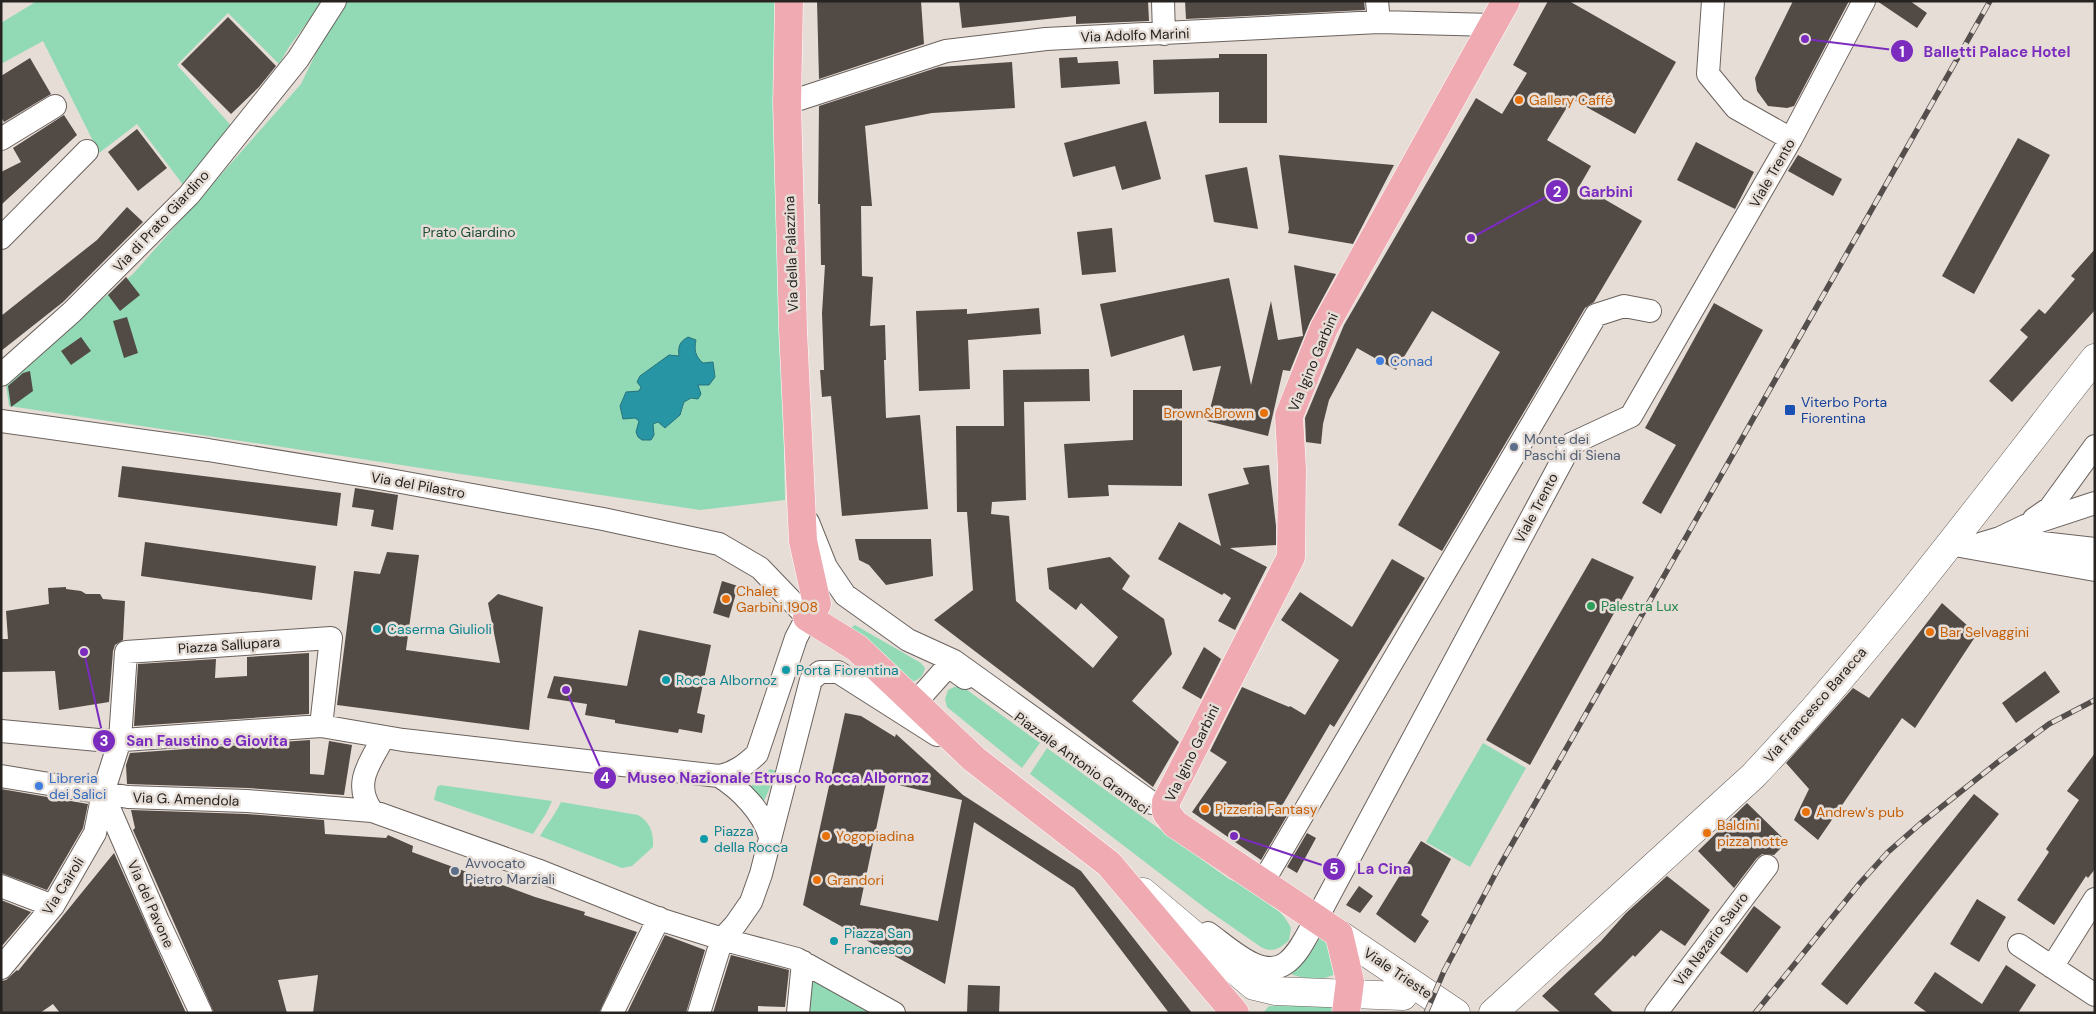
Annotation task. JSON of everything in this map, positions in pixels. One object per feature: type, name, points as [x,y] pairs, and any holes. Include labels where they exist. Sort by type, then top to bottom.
[{"type":"main road","name":"Via della Palazzina","points":[[789,1],[787,103],[803,541],[817,604],[807,618]]},
{"type":"main road","name":"Via Igino Garbini","points":[[1170,813],[1291,557],[1292,469],[1289,416],[1324,328],[1506,1]]},
{"type":"main road","name":"Via Francesco Baracca","points":[[1493,1013],[1753,776],[1787,741],[1880,630],[1958,546],[2095,358]]},
{"type":"main road","points":[[807,618],[856,648],[916,702],[974,759],[1109,864],[1254,986],[1348,1003],[1416,995]]},
{"type":"main road","name":"Piazzale Antonio Gramsci","points":[[1170,813],[1263,882],[1340,934]]},
{"type":"main road","points":[[1109,864],[1235,1013]]},
{"type":"main road","points":[[1340,934],[1350,981],[1348,1003]]},
{"type":"main road","name":"Viale Trieste","points":[[1340,934],[1416,995],[1456,1013]]},
{"type":"main road","points":[[1374,1013],[1416,995]]},
{"type":"street","name":"Via di Prato Giardino","points":[[1,375],[72,312],[189,195],[298,59],[335,1]]},
{"type":"street","points":[[1163,1],[1164,34]]},
{"type":"street","points":[[1713,1],[1708,74],[1736,108],[1791,139]]},
{"type":"street","name":"Viale Trento","points":[[1317,918],[1571,444],[1631,416],[1791,139],[1864,1]]},
{"type":"street","name":"Via Adolfo Marini","points":[[787,103],[946,51],[1046,39],[1164,34],[1378,12],[1492,26]]},
{"type":"street","points":[[1,139],[55,106]]},
{"type":"street","points":[[1,238],[87,151]]},
{"type":"street","points":[[1263,882],[1596,315],[1624,306],[1650,310]]},
{"type":"street","name":"Via del Pilastro","points":[[1,421],[208,450],[379,478],[603,519],[719,544],[760,568],[807,618]]},
{"type":"street","points":[[2026,526],[2050,508],[2095,446]]},
{"type":"street","points":[[1958,546],[2000,538],[2026,526],[2095,503]]},
{"type":"street","name":"Via della Palazzina","points":[[802,508],[826,567],[845,594],[908,640],[954,662]]},
{"type":"street","points":[[2000,538],[2095,549]]},
{"type":"street","points":[[1958,546],[2095,570]]},
{"type":"street","points":[[1,730],[109,742],[320,726],[384,737],[718,776],[730,774],[743,767],[757,754],[796,638],[807,618]]},
{"type":"street","name":"Piazza Sallupara","points":[[120,740],[126,652],[331,638],[320,726]]},
{"type":"street","name":"Piazzale Antonio Gramsci","points":[[954,662],[1152,803],[1170,813]]},
{"type":"street","name":"Piazzale Antonio Gramsci","points":[[916,702],[948,666],[1145,811],[1170,813]]},
{"type":"street","points":[[699,1013],[722,939],[736,925],[751,902],[761,874],[811,680],[820,672],[838,672],[974,759]]},
{"type":"street","points":[[384,737],[370,762],[363,781],[364,801],[372,811],[519,864],[659,918],[722,939],[797,959],[894,1013]]},
{"type":"street","name":"Via Cairoli","points":[[1,968],[53,906],[95,833],[103,794],[120,740]]},
{"type":"street","name":"Via G. Amendola","points":[[1,776],[128,797],[247,801],[372,811]]},
{"type":"street","points":[[718,776],[728,782],[760,814],[766,823],[770,837]]},
{"type":"street","name":"Via del Pavone","points":[[103,794],[158,921],[202,1013]]},
{"type":"street","points":[[1109,864],[1257,967],[1272,969],[1286,963],[1299,948],[1317,918]]},
{"type":"street","name":"Via Nazario Sauro","points":[[1656,1013],[1767,866]]},
{"type":"street","points":[[1,886],[53,906]]},
{"type":"street","name":"Piazzale Antonio Gramsci","points":[[1286,898],[1301,929],[1299,948]]},
{"type":"street","points":[[2052,967],[2095,899]]},
{"type":"street","points":[[612,1013],[659,918]]},
{"type":"street","points":[[2019,945],[2095,995]]},
{"type":"street","points":[[798,1013],[803,962]]},
{"type":"green space","points":[[37,1],[323,1],[289,47],[279,64],[228,13],[177,65],[235,130],[187,190],[137,124],[99,153],[43,41],[1,64],[1,23]]},
{"type":"green space","name":"Prato Giardino","points":[[341,1],[775,1],[785,500],[700,510],[9,406],[5,378],[133,274],[301,84]],"holes":[[[695,349],[697,358],[703,363],[713,362],[698,385],[699,389],[684,402],[683,408],[666,428],[658,422],[653,424],[654,435],[636,432],[640,421],[635,418],[641,387],[679,357]]]},
{"type":"green space","points":[[855,625],[921,663],[925,668],[922,675],[912,682],[851,628]]},
{"type":"green space","points":[[954,687],[963,687],[1040,743],[1022,768],[947,707],[945,699],[948,690]]},
{"type":"green space","points":[[1483,743],[1526,768],[1470,867],[1426,842]]},
{"type":"green space","points":[[1047,748],[1229,879],[1272,904],[1280,911],[1291,928],[1289,940],[1282,946],[1272,950],[1261,947],[1209,911],[1030,774]]},
{"type":"green space","points":[[770,769],[776,771],[776,774],[763,803],[749,788]]},
{"type":"green space","points":[[440,785],[552,801],[533,834],[434,800],[437,787]]},
{"type":"green space","points":[[561,802],[638,815],[646,821],[650,828],[653,837],[653,847],[632,866],[622,868],[540,836]]},
{"type":"green space","points":[[1323,937],[1328,946],[1335,974],[1325,978],[1313,978],[1291,974],[1292,970],[1308,955],[1320,938]]},
{"type":"green space","points":[[812,978],[874,1013],[809,1013]]},
{"type":"green space","points":[[1334,1003],[1337,1013],[1264,1012],[1269,1006]]},
{"type":"water","points":[[688,337],[696,340],[696,353],[703,363],[713,362],[715,377],[709,385],[698,385],[701,394],[698,399],[691,398],[684,402],[680,415],[665,428],[658,422],[653,424],[654,435],[651,440],[642,440],[636,432],[639,421],[635,418],[623,419],[620,406],[626,392],[639,391],[641,387],[637,382],[640,376],[669,355],[679,356],[680,345]]},
{"type":"building","points":[[817,1],[921,1],[924,44],[819,79]]},
{"type":"building","points":[[959,1],[1148,1],[1149,21],[1076,24],[1076,16],[962,28]]},
{"type":"building","points":[[1185,1],[1364,1],[1365,10],[1186,19]]},
{"type":"building","points":[[1548,1],[1569,1],[1676,62],[1635,134],[1572,99],[1547,140],[1591,166],[1580,185],[1642,221],[1594,302],[1585,308],[1442,551],[1398,525],[1500,352],[1432,311],[1396,370],[1357,348],[1329,400],[1323,424],[1321,444],[1306,442],[1305,418],[1344,325],[1476,98],[1502,114],[1527,73],[1513,65]]},
{"type":"building","points":[[1793,1],[1849,1],[1794,106],[1787,108],[1768,106],[1757,91],[1755,78]]},
{"type":"building","points":[[1877,1],[1910,1],[1927,13],[1917,28]]},
{"type":"building","points":[[228,17],[276,66],[259,87],[231,114],[181,64]]},
{"type":"building","points":[[1219,54],[1267,54],[1267,123],[1219,123],[1219,92],[1154,94],[1153,60],[1219,58]]},
{"type":"building","points":[[1077,57],[1078,63],[1118,61],[1120,84],[1061,88],[1059,58]]},
{"type":"building","points":[[30,58],[51,94],[4,122],[1,117],[1,76]]},
{"type":"building","points":[[1012,62],[1015,108],[932,113],[865,126],[872,206],[861,206],[862,276],[873,277],[870,326],[885,325],[886,418],[920,415],[928,509],[842,516],[831,396],[822,397],[820,370],[824,370],[822,313],[825,265],[821,265],[820,204],[818,204],[819,106],[939,67]]},
{"type":"building","points":[[64,115],[77,135],[1,205],[1,172],[21,162],[13,148]]},
{"type":"building","points":[[1146,121],[1161,179],[1122,190],[1115,166],[1073,177],[1064,143]]},
{"type":"building","points":[[137,129],[167,168],[138,191],[108,152]]},
{"type":"building","points":[[2018,138],[2050,155],[1974,294],[1942,276]]},
{"type":"building","points":[[1696,142],[1754,172],[1735,209],[1677,180]]},
{"type":"building","points":[[1279,155],[1394,165],[1353,244],[1288,233]]},
{"type":"building","points":[[1798,155],[1842,179],[1833,196],[1788,171]]},
{"type":"building","points":[[1247,167],[1258,229],[1214,222],[1205,175]]},
{"type":"building","points":[[127,207],[143,222],[63,302],[1,351],[1,316],[97,240]]},
{"type":"building","points":[[1112,228],[1116,272],[1082,275],[1077,232]]},
{"type":"building","points":[[2095,249],[2095,310],[2012,402],[1989,381],[2028,337],[2020,330],[2039,309],[2045,314],[2075,279],[2071,276]]},
{"type":"building","points":[[1294,265],[1336,274],[1310,322],[1290,371],[1283,370],[1268,436],[1207,421],[1221,366],[1193,371],[1184,335],[1111,357],[1100,304],[1229,278],[1251,385],[1271,301],[1278,340],[1303,336]]},
{"type":"building","points":[[126,277],[140,295],[120,311],[108,295]]},
{"type":"building","points":[[1714,303],[1763,330],[1661,514],[1642,503],[1676,445],[1645,428]]},
{"type":"building","points":[[1039,308],[1041,334],[968,340],[970,389],[919,391],[916,311],[967,309],[967,314]]},
{"type":"building","points":[[127,317],[138,353],[124,358],[113,321]]},
{"type":"building","points":[[81,337],[91,351],[71,365],[61,351]]},
{"type":"building","points":[[1089,369],[1090,401],[1024,402],[1026,500],[992,502],[991,514],[1009,516],[1016,601],[1093,668],[1118,637],[1081,603],[1076,610],[1049,589],[1047,568],[1110,557],[1130,576],[1122,589],[1164,619],[1172,654],[1132,701],[1179,742],[1153,787],[934,620],[973,590],[967,512],[957,512],[956,426],[1004,426],[1003,370]]},
{"type":"building","points":[[30,371],[33,391],[11,407],[8,386],[23,373]]},
{"type":"building","points":[[1133,390],[1182,390],[1182,486],[1108,485],[1109,496],[1068,498],[1064,444],[1133,440]]},
{"type":"building","points":[[1269,465],[1276,526],[1276,545],[1230,548],[1267,567],[1235,630],[1218,621],[1231,598],[1224,593],[1222,595],[1158,559],[1179,522],[1221,546],[1208,494],[1249,484],[1243,468]]},
{"type":"building","points":[[122,466],[341,493],[337,526],[118,497]]},
{"type":"building","points":[[355,488],[398,495],[393,530],[371,526],[374,510],[352,507]]},
{"type":"building","points":[[855,539],[931,539],[933,576],[886,585],[869,565],[859,560]]},
{"type":"building","points":[[145,542],[316,566],[312,600],[141,576]]},
{"type":"building","name":"Caserma Giulioli","points":[[387,552],[419,555],[406,650],[500,663],[488,603],[498,594],[543,607],[529,730],[337,705],[354,571],[380,574]]},
{"type":"building","points":[[1592,558],[1634,577],[1530,765],[1486,740]]},
{"type":"building","points":[[1392,559],[1425,578],[1334,727],[1330,724],[1280,809],[1288,814],[1261,860],[1192,812],[1227,762],[1210,751],[1242,687],[1290,706],[1305,715],[1339,660],[1281,620],[1300,592],[1352,627]]},
{"type":"building","name":"Chalet Garbini 1908","points":[[722,581],[738,586],[729,618],[713,613]]},
{"type":"building","points":[[66,587],[66,589],[81,591],[86,594],[100,594],[103,599],[125,601],[123,640],[115,645],[113,651],[109,702],[59,710],[55,671],[1,672],[1,639],[8,639],[6,611],[49,604],[48,588]]},
{"type":"building","points":[[1942,603],[1977,634],[1915,728],[1902,718],[1818,840],[1794,820],[1809,789],[1786,763],[1853,688],[1869,698]]},
{"type":"building","name":"Rocca Albornoz","points":[[639,630],[711,645],[697,713],[705,715],[702,733],[679,729],[678,733],[615,723],[615,720],[585,715],[587,704],[547,698],[554,676],[627,686]]},
{"type":"building","points":[[1204,647],[1221,659],[1201,699],[1182,688]]},
{"type":"building","points":[[309,653],[309,714],[134,726],[138,664],[216,659],[215,678],[247,676],[247,657]]},
{"type":"building","points":[[2045,671],[2060,692],[2016,723],[2002,703]]},
{"type":"building","points":[[845,713],[861,716],[895,737],[896,734],[963,795],[1081,871],[1192,1013],[1169,1013],[1074,888],[974,822],[945,984],[803,905]],"holes":[[[886,782],[962,800],[938,921],[860,905]]]},
{"type":"building","points":[[310,740],[310,774],[324,775],[329,741],[352,745],[344,795],[248,788],[127,784],[126,765],[130,753]]},
{"type":"building","points":[[2095,753],[2095,869],[2088,878],[2086,876],[2054,925],[2017,900],[2049,852],[2046,849],[2079,800],[2067,791]]},
{"type":"building","points":[[1,789],[88,804],[83,828],[47,890],[1,873]]},
{"type":"building","points":[[1974,794],[1999,814],[1847,1005],[1821,984]]},
{"type":"building","points":[[1747,803],[1787,842],[1774,855],[1762,854],[1757,858],[1734,888],[1698,851]]},
{"type":"building","points":[[131,810],[246,814],[324,820],[325,834],[386,838],[388,835],[413,846],[412,852],[535,897],[585,912],[584,915],[637,932],[599,1013],[313,1013],[318,975],[278,980],[287,1013],[214,1013],[133,830],[135,828]]},
{"type":"building","points":[[1307,833],[1316,838],[1297,873],[1287,867]]},
{"type":"building","points":[[1421,841],[1451,859],[1421,915],[1429,921],[1415,943],[1376,914]]},
{"type":"building","points":[[114,853],[186,1013],[60,1013],[53,1004],[40,1013],[1,1013],[1,981],[6,980],[18,971]]},
{"type":"building","points":[[1667,876],[1710,910],[1685,946],[1661,930],[1635,957],[1633,955],[1594,994],[1614,1013],[1561,1013],[1542,996],[1601,941],[1626,913]]},
{"type":"building","points":[[1359,886],[1373,896],[1360,913],[1346,905]]},
{"type":"building","points":[[1977,899],[2006,917],[1979,962],[1950,944]]},
{"type":"building","points":[[1,900],[31,912],[1,947]]},
{"type":"building","points":[[1754,906],[1781,927],[1747,973],[1720,953]]},
{"type":"building","points":[[665,935],[705,950],[686,1013],[627,1013]]},
{"type":"building","points":[[731,955],[789,970],[785,1007],[758,1006],[758,1013],[713,1013]]},
{"type":"building","points":[[2006,965],[2036,985],[2018,1013],[1928,1013],[1914,1003],[1935,972],[1982,1004]]},
{"type":"building","points":[[968,985],[1000,986],[999,1013],[967,1013]]},
{"type":"railway","points":[[1426,1013],[1444,971],[1499,867],[1990,1]]},
{"type":"railway","points":[[1755,1013],[1860,883],[1888,852],[1920,824],[2049,724],[2095,700]]},
{"type":"place","name":"Balletti Palace Hotel","points":[[1805,39]]},
{"type":"place","name":"Gallery Caffé","points":[[1519,100]]},
{"type":"place","name":"Garbini","points":[[1471,238]]},
{"type":"place","name":"Conad","points":[[1380,361]]},
{"type":"place","name":"Viterbo Porta Fiorentina","points":[[1790,410]]},
{"type":"place","name":"Brown&Brown","points":[[1264,413]]},
{"type":"place","name":"Monte dei Paschi di Siena","points":[[1514,447]]},
{"type":"place","name":"Chalet Garbini 1908","points":[[726,599]]},
{"type":"place","name":"Palestra Lux","points":[[1591,606]]},
{"type":"place","name":"Caserma Giulioli","points":[[377,629]]},
{"type":"place","name":"Bar Selvaggini","points":[[1930,632]]},
{"type":"place","name":"San Faustino e Giovita","points":[[84,652]]},
{"type":"place","name":"Porta Fiorentina","points":[[786,670]]},
{"type":"place","name":"Rocca Albornoz","points":[[666,680]]},
{"type":"place","name":"Museo Nazionale Etrusco Rocca Albornoz","points":[[566,690]]},
{"type":"place","name":"Libreria dei Salici","points":[[39,786]]},
{"type":"place","name":"Pizzeria Fantasy","points":[[1205,809]]},
{"type":"place","name":"Andrew's pub","points":[[1806,812]]},
{"type":"place","name":"Baldini pizza notte","points":[[1707,833]]},
{"type":"place","name":"Yogopiadina","points":[[826,836]]},
{"type":"place","name":"La Cina","points":[[1234,836]]},
{"type":"place","name":"Piazza della Rocca","points":[[704,839]]},
{"type":"place","name":"Avvocato Pietro Marziali","points":[[455,871]]},
{"type":"place","name":"Grandori","points":[[817,880]]},
{"type":"place","name":"Piazza San Francesco","points":[[834,941]]}]
